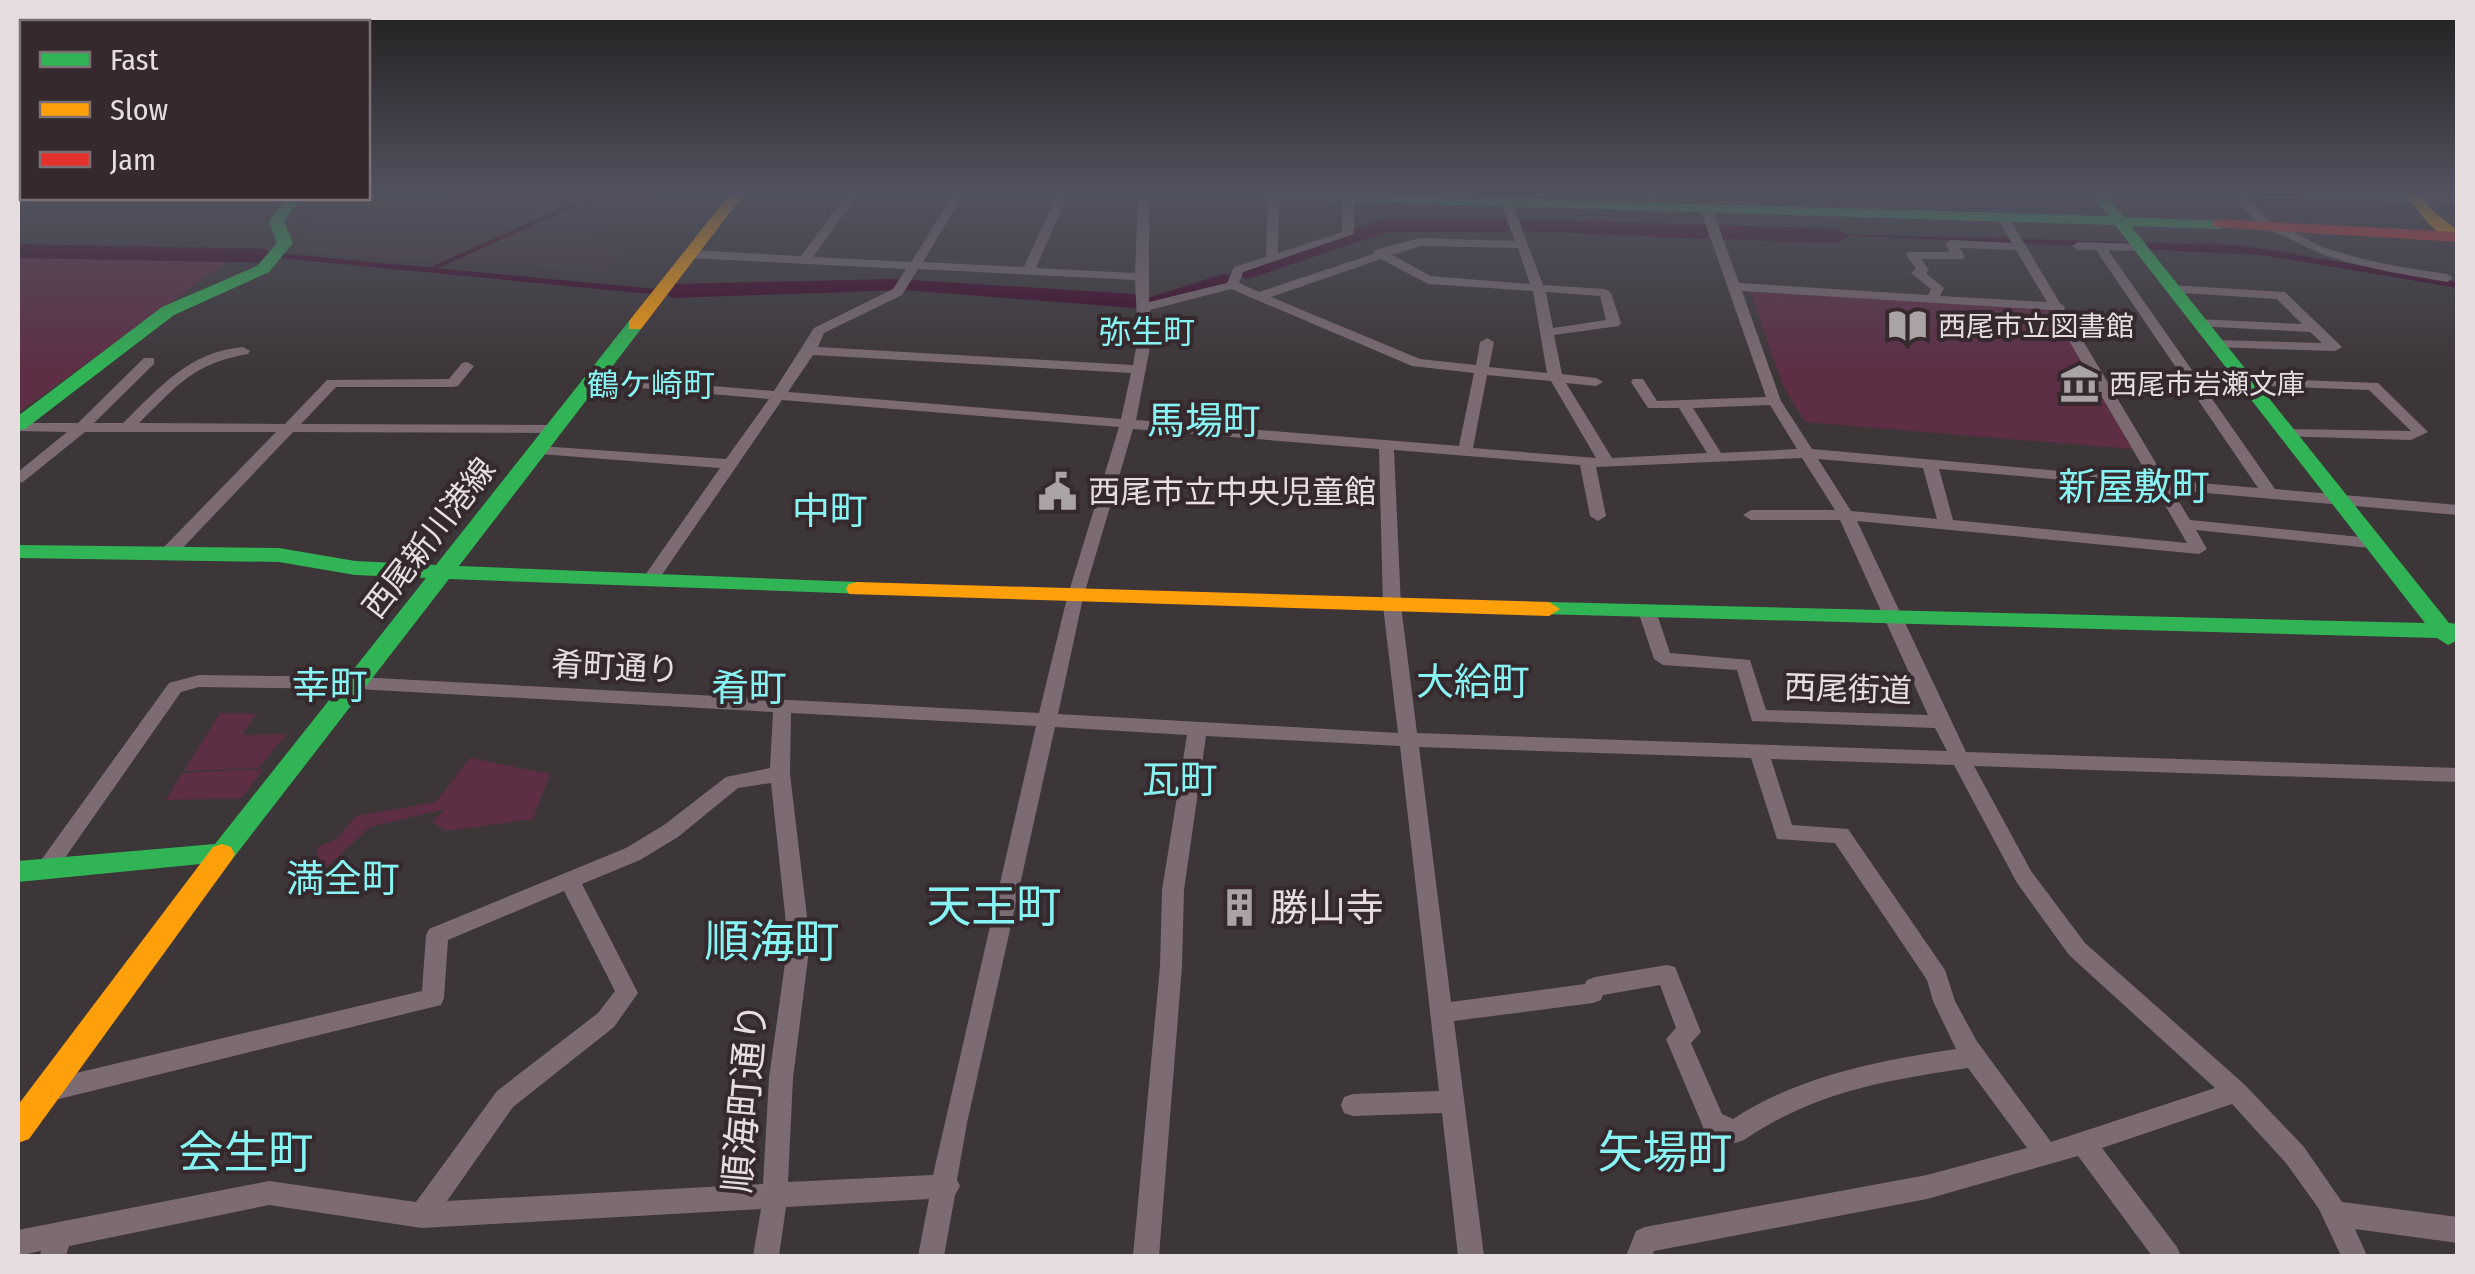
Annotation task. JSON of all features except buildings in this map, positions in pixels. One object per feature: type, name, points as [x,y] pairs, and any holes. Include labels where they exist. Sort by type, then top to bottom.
[{"type":"main road","points":[[18,426],[168,311],[263,269],[276,253]]},
{"type":"main road","points":[[2143,253],[2370,544],[2453,636]]},
{"type":"main road","name":"西尾新川港線","points":[[18,1128],[222,854],[689,254]]},
{"type":"main road","points":[[18,551],[170,551],[279,556],[355,568],[1075,598],[1895,617],[2453,636]]},
{"type":"main road","points":[[18,872],[222,854]]},
{"type":"street","points":[[806,258],[809,253]]},
{"type":"street","points":[[651,578],[809,351],[819,330],[898,292],[923,253]]},
{"type":"street","points":[[1029,270],[1036,253]]},
{"type":"street","points":[[931,1256],[954,1124],[1075,598],[1128,422],[1139,370],[1145,307],[1142,253]]},
{"type":"street","points":[[1272,253],[1272,259]]},
{"type":"street","points":[[1232,285],[1238,270],[1289,253]]},
{"type":"street","points":[[1260,296],[1379,253]]},
{"type":"street","points":[[1381,253],[1428,280],[1606,293],[1614,323],[1593,324],[1583,331],[1546,332]]},
{"type":"street","points":[[1526,253],[1538,290],[1555,376],[1607,462]]},
{"type":"street","points":[[1728,253],[1774,402],[1846,515],[1941,722],[2024,877],[2056,926],[2236,1092],[2295,1155],[2334,1213],[2354,1256]]},
{"type":"street","points":[[1933,297],[1938,288],[1917,273],[1923,270],[1912,255],[1959,256],[1957,253]]},
{"type":"street","points":[[1751,515],[1846,515],[2199,549],[2025,253]]},
{"type":"street","points":[[2103,253],[2270,495]]},
{"type":"street","points":[[2328,253],[2447,278]]},
{"type":"street","points":[[689,254],[1141,277]]},
{"type":"street","points":[[1145,307],[1232,285],[1417,363],[1478,373],[1596,382]]},
{"type":"street","points":[[1736,287],[2059,307]]},
{"type":"street","points":[[2171,289],[2281,295],[2334,347],[2217,344]]},
{"type":"street","points":[[2198,323],[2314,328]]},
{"type":"street","points":[[1464,451],[1486,342]]},
{"type":"street","points":[[126,428],[204,357],[224,350],[243,351]]},
{"type":"street","points":[[809,351],[1139,370]]},
{"type":"street","points":[[18,479],[82,427],[149,361]]},
{"type":"street","points":[[170,551],[284,428],[332,383],[453,384],[467,366]]},
{"type":"street","points":[[592,380],[1587,461],[1804,452],[2458,510]]},
{"type":"street","points":[[1638,382],[1654,405],[1774,402]]},
{"type":"street","points":[[2245,382],[2373,386],[2420,432],[2410,436],[2284,433]]},
{"type":"street","points":[[1684,405],[1714,456]]},
{"type":"street","points":[[18,426],[555,428]]},
{"type":"street","points":[[1386,445],[1392,606],[1471,1256]]},
{"type":"street","points":[[540,450],[729,464]]},
{"type":"street","points":[[1587,461],[1598,516]]},
{"type":"street","points":[[1930,464],[1946,524]]},
{"type":"street","points":[[2184,524],[2370,544]]},
{"type":"street","name":"西尾街道","points":[[1648,611],[1663,659],[1744,664],[1759,716],[1941,722]]},
{"type":"street","name":"肴町通り","points":[[46,869],[176,687],[199,681],[357,683],[1408,740],[1760,755],[2458,775]]},
{"type":"street","name":"順海町通り","points":[[766,1256],[775,1198],[781,1078],[799,942],[780,774],[782,706]]},
{"type":"street","points":[[1146,1256],[1172,966],[1173,890],[1198,728]]},
{"type":"street","points":[[1760,755],[1784,833],[1842,834],[1937,977],[1942,999],[1976,1056],[2046,1155]]},
{"type":"street","points":[[48,1091],[433,998],[437,935],[646,846],[734,782],[780,774]]},
{"type":"street","points":[[422,1216],[506,1099],[606,1020],[627,993],[569,880]]},
{"type":"street","points":[[1440,1012],[1593,993],[1595,987],[1666,974],[1689,1032],[1678,1038],[1712,1122],[1734,1132],[1768,1107],[1795,1094],[1855,1076],[1976,1056]]},
{"type":"street","points":[[1639,1256],[1644,1240],[1830,1208],[2046,1155],[2236,1092]]},
{"type":"street","points":[[1352,1105],[1452,1102]]},
{"type":"street","points":[[2083,1142],[2168,1256]]},
{"type":"street","points":[[18,1242],[56,1245],[269,1193],[422,1216],[946,1186]]},
{"type":"street","points":[[2334,1213],[2458,1230]]},
{"type":"shaded area","points":[[18,253],[238,253],[18,413]]},
{"type":"shaded area","points":[[233,253],[281,253],[656,289],[651,294]]},
{"type":"shaded area","points":[[316,253],[460,253],[442,262]]},
{"type":"shaded area","points":[[467,253],[622,253],[607,270],[450,261]]},
{"type":"shaded area","points":[[2229,253],[2290,253],[2457,282],[2457,288],[2262,255]]},
{"type":"shaded area","points":[[1750,291],[2052,308],[2132,449],[1805,422],[1783,386]]},
{"type":"shaded area","points":[[220,713],[256,714],[242,735],[287,734],[258,768],[184,771]]},
{"type":"shaded area","points":[[470,758],[550,774],[533,819],[445,831],[432,822],[445,809],[370,827],[313,880],[318,847],[337,839],[356,816],[436,802]]},
{"type":"shaded area","points":[[263,769],[242,798],[166,800],[182,773]]},
{"type":"waterway","points":[[139,253],[265,256]]},
{"type":"waterway","points":[[429,270],[466,253]]},
{"type":"waterway","points":[[1246,272],[1301,253]]},
{"type":"waterway","points":[[1156,300],[1223,281]]},
{"type":"waterway","points":[[673,291],[895,286]]},
{"type":"waterway","points":[[913,287],[1134,301]]},
{"type":"traffic: fast","points":[[18,425],[168,311],[263,269],[276,253]]},
{"type":"traffic: fast","points":[[2145,253],[2448,637]]},
{"type":"traffic: fast","points":[[18,872],[222,854],[635,325]]},
{"type":"traffic: fast","points":[[18,551],[279,555],[355,568],[857,589]]},
{"type":"traffic: fast","points":[[1549,609],[2458,631]]},
{"type":"traffic: slow","points":[[635,325],[691,253]]},
{"type":"traffic: slow","points":[[857,589],[1549,609]]},
{"type":"traffic: slow","points":[[18,1129],[222,854]]},
{"type":"place","name":"西尾市立図書館","points":[[1908,326]]},
{"type":"place","name":"西尾市岩瀬文庫","points":[[2079,384]]},
{"type":"place","name":"西尾市立中央児童館","points":[[1058,492]]},
{"type":"place","name":"勝山寺","points":[[1240,908]]},
{"type":"district","name":"弥生町","points":[[1147,332]]},
{"type":"district","name":"鶴ケ崎町","points":[[651,385]]},
{"type":"district","name":"馬場町","points":[[1204,421]]},
{"type":"district","name":"新屋敷町","points":[[2134,487]]},
{"type":"district","name":"中町","points":[[830,511]]},
{"type":"district","name":"大給町","points":[[1473,682]]},
{"type":"district","name":"幸町","points":[[330,686]]},
{"type":"district","name":"肴町","points":[[749,688]]},
{"type":"district","name":"瓦町","points":[[1180,780]]},
{"type":"district","name":"満全町","points":[[343,879]]},
{"type":"district","name":"天王町","points":[[994,906]]},
{"type":"district","name":"順海町","points":[[772,941]]},
{"type":"district","name":"会生町","points":[[246,1152]]},
{"type":"district","name":"矢場町","points":[[1665,1152]]}]
